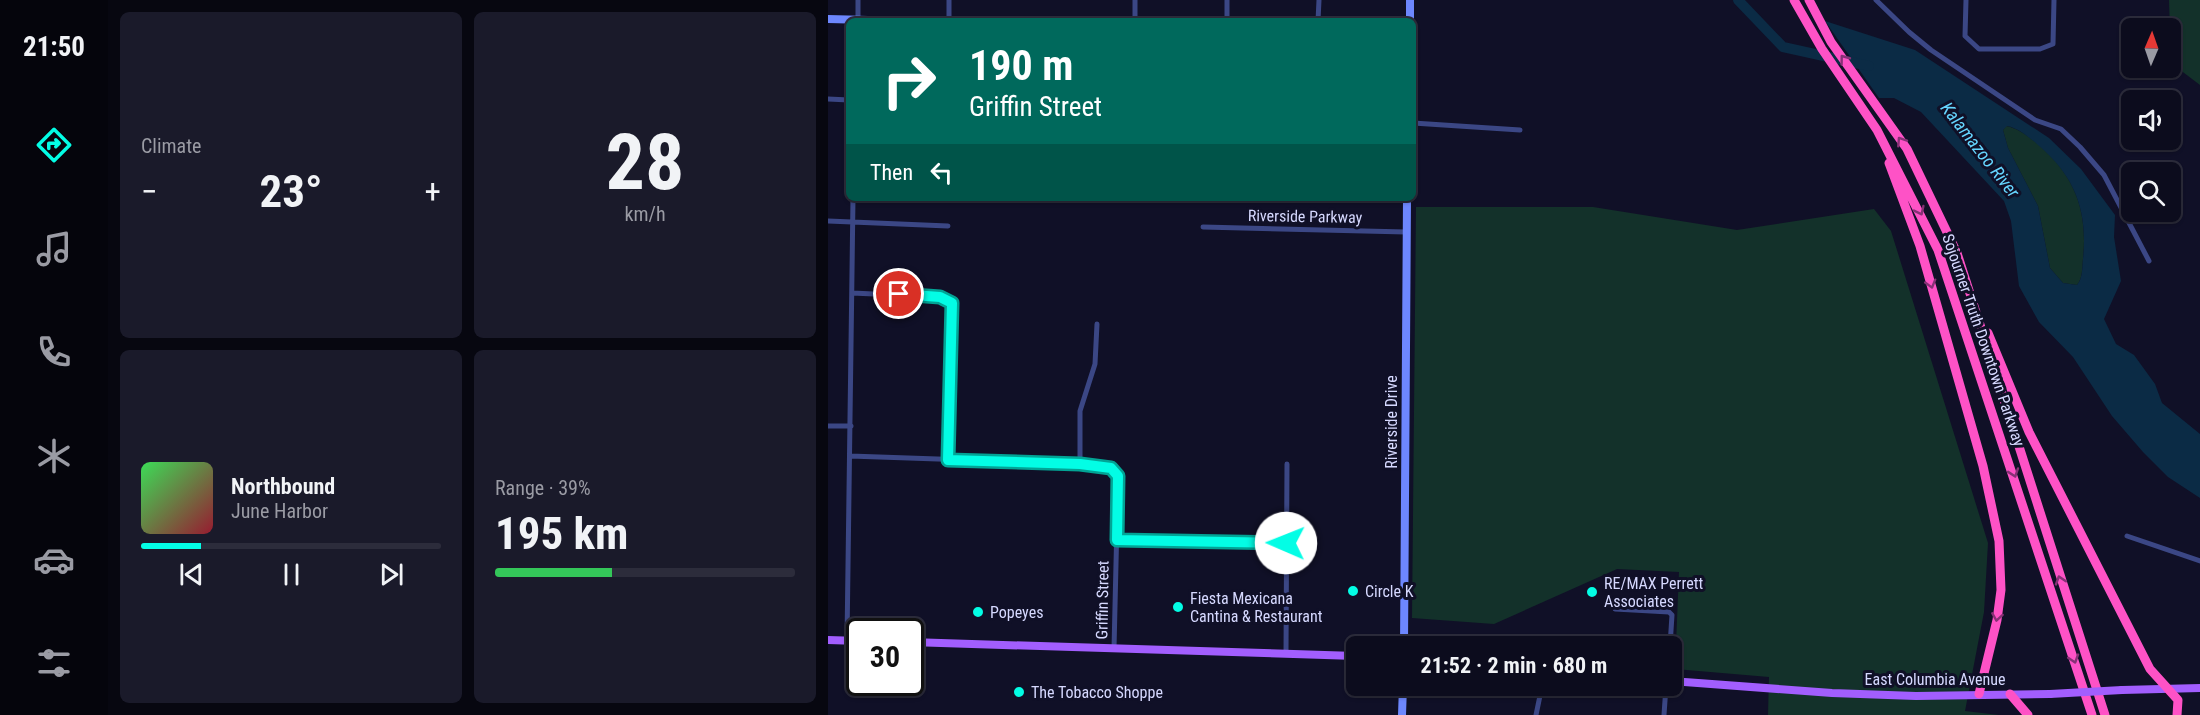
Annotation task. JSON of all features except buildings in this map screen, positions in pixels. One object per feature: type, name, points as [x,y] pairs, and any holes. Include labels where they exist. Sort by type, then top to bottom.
[{"type":"highway","name":"Sojourner Truth Downtown Parkway","points":[[1796,4],[1822,50],[1877,130],[1920,210],[1954,291],[2092,715]]},
{"type":"highway","name":"Sojourner Truth Downtown Parkway","points":[[1811,4],[1831,42],[1906,149],[1957,253],[2105,715]]},
{"type":"highway","points":[[1877,130],[1920,246],[1994,510],[2001,560],[2001,590],[1997,620],[1979,694]]},
{"type":"highway","points":[[1967,284],[2029,432],[2150,669],[2178,700],[2177,715]]},
{"type":"highway","points":[[2010,694],[2028,715]]},
{"type":"main road","points":[[828,640],[846,640]]},
{"type":"main road","points":[[924,642],[1346,656]]},
{"type":"main road","name":"East Columbia Avenue","points":[[1682,682],[1842,694],[2050,694],[2200,688]]},
{"type":"street","points":[[858,0],[858,18]]},
{"type":"street","points":[[949,0],[949,18]]},
{"type":"street","points":[[1135,0],[1135,18]]},
{"type":"street","points":[[1227,0],[1227,18]]},
{"type":"street","points":[[1318,18],[1319,0]]},
{"type":"street","points":[[1410,0],[1410,18]]},
{"type":"street","points":[[1876,0],[1931,50],[2035,120],[2061,129],[2080,147],[2104,175],[2149,261]]},
{"type":"street","points":[[1966,0],[1965,36],[1979,49],[2040,49],[2053,44],[2054,0]]},
{"type":"street","points":[[828,19],[846,20]]},
{"type":"street","points":[[828,99],[846,100]]},
{"type":"street","points":[[1416,123],[1520,130]]},
{"type":"street","points":[[847,618],[853,201]]},
{"type":"street","name":"Riverside Drive","points":[[1404,636],[1407,201]]},
{"type":"street","points":[[828,221],[948,226]]},
{"type":"street","name":"Riverside Parkway","points":[[1203,227],[1407,232]]},
{"type":"street","points":[[852,293],[940,297],[952,303],[948,460]]},
{"type":"street","points":[[850,456],[1080,464],[1080,411],[1095,364],[1097,324]]},
{"type":"street","points":[[828,426],[851,426]]},
{"type":"street","name":"Griffin Street","points":[[1080,464],[1111,468],[1116,472],[1118,479],[1114,649]]},
{"type":"street","points":[[1286,654],[1287,464]]},
{"type":"street","points":[[2127,536],[2200,561]]},
{"type":"street","points":[[1117,540],[1286,543]]},
{"type":"street","points":[[1615,609],[1669,612],[1672,615],[1671,636]]},
{"type":"street","points":[[1402,696],[1402,715]]},
{"type":"street","points":[[1536,715],[1540,696]]},
{"type":"street","points":[[1664,715],[1665,696]]},
{"type":"green space","points":[[2169,0],[2200,0],[2200,85],[2181,71],[2181,18],[2170,18]]},
{"type":"green space","points":[[2006,126],[2038,144],[2051,156],[2070,182],[2081,210],[2083,225],[2082,273],[2077,285],[2063,283],[2050,268],[2038,206],[2008,148],[2003,130]]},
{"type":"green space","points":[[1416,207],[1593,207],[1737,230],[1874,209],[1891,231],[1988,543],[1984,612],[1965,711],[1999,715],[1768,715],[1769,677],[1682,670],[1682,636],[1676,636],[1679,572],[1617,569],[1494,624],[1412,618]]},
{"type":"water","points":[[1825,21],[1915,50],[2049,138],[2081,169],[2115,215],[2114,237],[2121,281],[2104,319],[2116,344],[2134,355],[2155,384],[2162,403],[2200,434],[2200,498],[2168,477],[2143,452],[2112,416],[2073,357],[2039,322],[2019,286],[2011,221],[2004,201],[1921,112],[1894,98],[1879,98]],"holes":[[[2007,126],[2027,136],[2051,157],[2070,182],[2076,196],[2081,210],[2084,242],[2082,273],[2077,285],[2063,283],[2050,268],[2038,206],[2008,148],[2003,130]]]},
{"type":"waterway","name":"Kalamazoo River","points":[[1738,0],[1783,47],[1869,66]]},
{"type":"place","name":"Circle K","points":[[1353,591]]},
{"type":"place","name":"RE/MAX Perrett Associates","points":[[1592,592]]},
{"type":"place","name":"Fiesta Mexicana Cantina & Restaurant","points":[[1178,607]]},
{"type":"place","name":"Popeyes","points":[[978,612]]},
{"type":"place","name":"The Tobacco Shoppe","points":[[1019,692]]},
{"type":"route","points":[[899,294],[940,297],[952,303],[948,460],[1102,465],[1111,468],[1118,476],[1117,540],[1286,543]]}]
